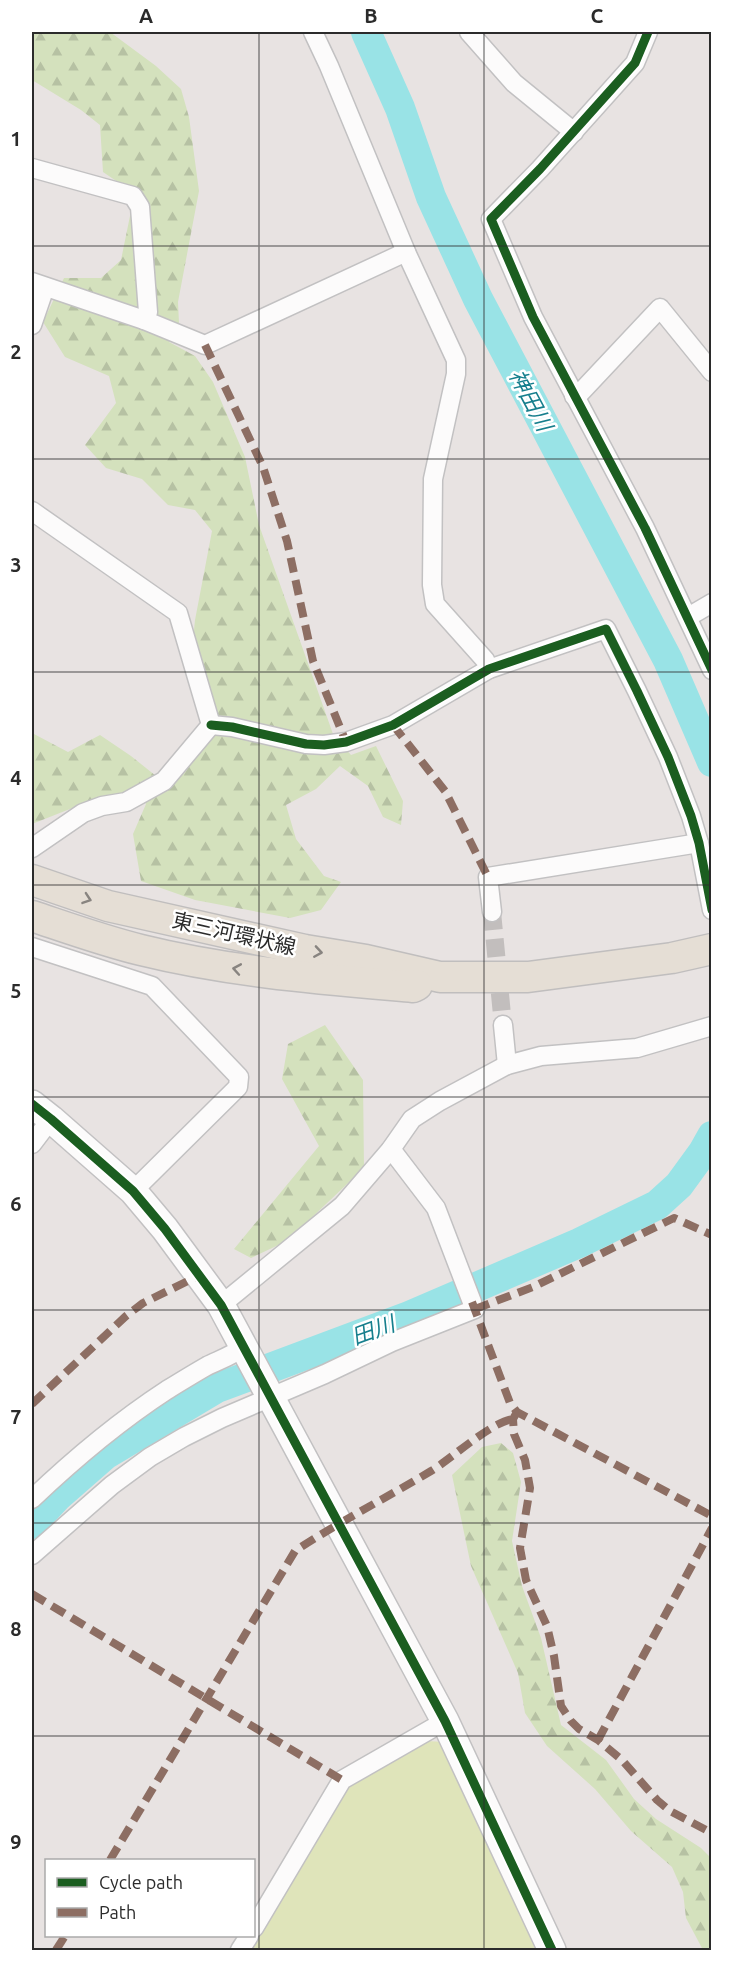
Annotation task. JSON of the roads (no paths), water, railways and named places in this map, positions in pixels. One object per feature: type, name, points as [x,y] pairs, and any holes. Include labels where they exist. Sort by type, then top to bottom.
[{"type":"main road","name":"東三河環状線","points":[[32,880],[108,906],[304,950],[366,960],[440,977],[528,977],[672,958],[711,949]]},
{"type":"main road","name":"東三河環状線","points":[[32,916],[141,950],[238,969],[301,978],[413,987],[440,977]]},
{"type":"street","points":[[313,32],[406,252],[456,360],[456,374],[433,479],[432,585],[435,604],[485,660],[489,669]]},
{"type":"street","points":[[469,32],[514,83],[574,132]]},
{"type":"street","points":[[648,32],[635,63],[540,169],[491,219],[533,317],[645,528],[711,670]]},
{"type":"street","points":[[32,168],[133,196],[140,207],[148,312],[144,320]]},
{"type":"street","points":[[32,325],[38,284],[144,320],[205,345],[406,252]]},
{"type":"street","points":[[574,396],[581,392],[660,308],[711,372]]},
{"type":"street","points":[[32,512],[178,613],[211,725]]},
{"type":"street","points":[[688,617],[703,610],[711,603]]},
{"type":"street","points":[[211,725],[232,727],[306,744],[324,745],[346,742],[393,725],[489,669],[606,629],[668,757],[699,843],[711,910]]},
{"type":"street","points":[[32,848],[83,813],[102,806],[126,802],[164,781],[211,725]]},
{"type":"street","points":[[492,912],[488,877],[699,843]]},
{"type":"street","points":[[32,947],[152,986],[239,1077],[238,1087],[132,1191]]},
{"type":"street","points":[[503,1025],[507,1065]]},
{"type":"street","points":[[220,1305],[342,1206],[392,1149],[412,1119],[440,1101],[507,1065],[541,1056],[637,1048],[711,1026]]},
{"type":"street","points":[[32,1144],[41,1112],[132,1191],[165,1229],[220,1305],[445,1721],[552,1950]]},
{"type":"street","points":[[32,1555],[104,1492],[150,1457],[267,1392],[474,1306],[436,1208],[392,1149]]},
{"type":"street","points":[[32,1499],[71,1462],[135,1412],[209,1365],[245,1352]]},
{"type":"street","points":[[255,1926],[342,1780],[445,1721]]},
{"type":"street","points":[[240,1950],[248,1937]]},
{"type":"waterway","name":"神田川","points":[[366,32],[400,108],[431,197],[478,299],[668,660],[712,762]]},
{"type":"waterway","name":"田川","points":[[32,1524],[57,1497],[105,1455],[217,1388],[409,1316],[579,1243],[657,1205],[679,1185],[712,1136]]},
{"type":"tunnel","points":[[492,912],[503,1025]]}]
